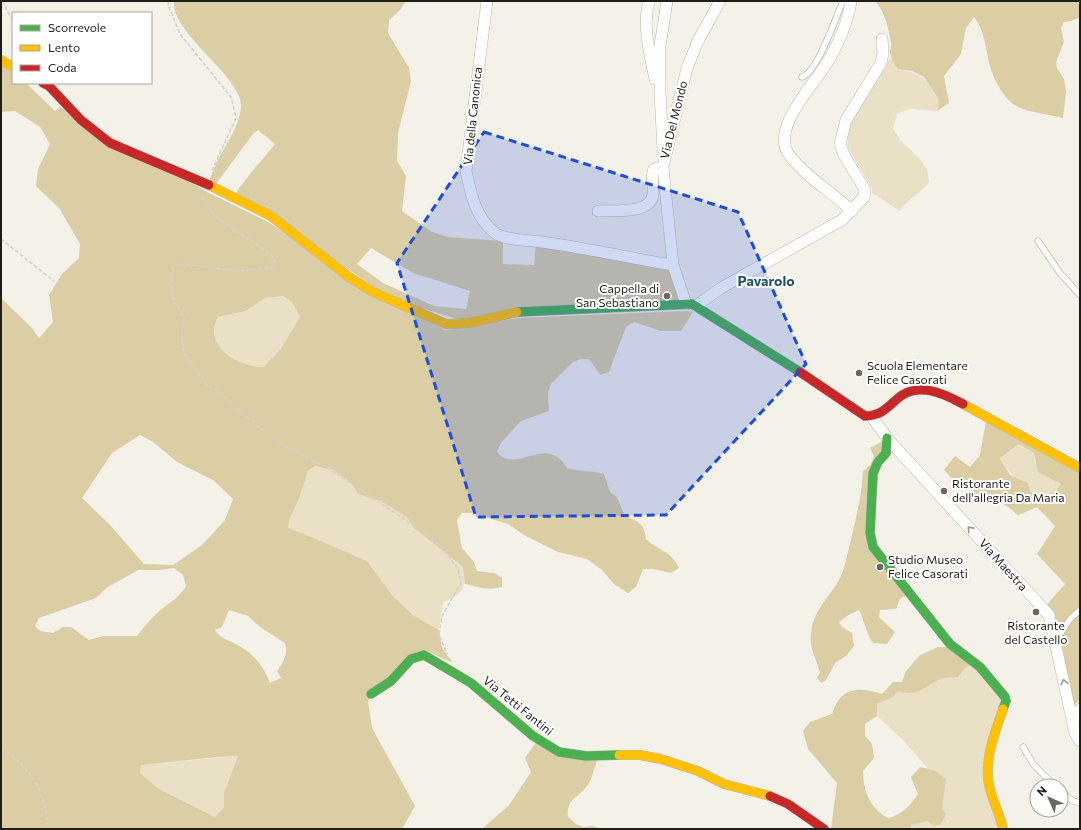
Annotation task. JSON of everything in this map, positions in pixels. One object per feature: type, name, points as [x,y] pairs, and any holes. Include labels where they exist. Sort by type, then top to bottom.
[{"type":"street","name":"Via della Canonica","points":[[487,1],[466,171],[472,197],[483,222],[496,234],[519,240],[569,245],[673,265]]},
{"type":"street","points":[[649,1],[646,14],[646,26],[655,78],[660,92]]},
{"type":"street","points":[[664,155],[660,92],[660,46],[667,1]]},
{"type":"street","name":"Via Del Mondo","points":[[691,305],[682,294],[673,265],[663,167],[664,155],[687,68],[698,42],[720,1]]},
{"type":"street","points":[[851,1],[841,38],[830,60],[793,115],[784,134],[784,144],[789,156],[811,178],[852,211]]},
{"type":"street","points":[[45,84],[49,86],[81,120],[110,143],[149,161],[206,184],[271,216],[349,277],[373,292],[446,324],[469,323],[517,312],[691,305],[842,220],[864,197],[865,190],[844,155],[840,144],[846,120],[881,63],[884,53],[882,39]]},
{"type":"street","points":[[1,60],[12,66]]},
{"type":"street","points":[[598,211],[640,208],[647,205],[653,194],[652,173],[654,169],[663,167]]},
{"type":"street","points":[[691,305],[767,350],[865,416],[872,417],[880,414],[905,392],[918,389],[924,390],[951,398],[1080,468]]},
{"type":"street","name":"Via Maestra","points":[[872,417],[888,438],[1049,615],[1054,642],[1076,724],[1075,733],[1080,741]]},
{"type":"street","points":[[888,438],[886,453],[878,462],[873,473],[870,532],[873,547],[950,644],[980,668],[1005,697],[1006,701],[989,759],[988,770],[988,780],[1003,829]]},
{"type":"street","name":"Via Tetti Fantini","points":[[371,694],[382,689],[397,675],[411,657],[424,654],[471,683],[533,736],[559,752],[586,756],[640,755],[661,758],[698,771],[724,784],[773,797],[788,804],[824,829]]},
{"type":"lane","points":[[802,77],[811,72],[817,62],[843,1]]},
{"type":"lane","points":[[1038,240],[1060,273],[1080,295]]},
{"type":"lane","points":[[1054,642],[1070,619],[1080,610]]},
{"type":"lane","points":[[1076,724],[1076,710],[1080,706]]},
{"type":"lane","points":[[1022,747],[1034,765],[1047,778]]},
{"type":"lane","points":[[1069,798],[1080,803]]},
{"type":"path","points":[[2,1],[12,19]]},
{"type":"path","points":[[169,1],[168,5],[180,34],[231,97],[236,118],[206,184],[203,198],[209,211],[256,243],[275,260],[272,266],[266,268],[240,271],[182,264],[174,266],[171,276],[172,296],[184,318],[181,336],[184,354],[205,383],[235,405],[267,435],[291,450],[326,466],[419,529],[443,549],[458,569],[461,583],[442,616],[439,634],[449,658]]},
{"type":"path","points":[[1,239],[54,282]]},
{"type":"path","points":[[1,750],[26,768],[38,786],[47,814],[48,829]]},
{"type":"highlighted area","points":[[484,132],[738,212],[806,364],[666,515],[476,517],[397,263]]},
{"type":"shaded area","points":[[174,1],[406,1],[399,11],[389,20],[388,33],[409,68],[411,81],[398,133],[397,161],[406,176],[402,211],[432,232],[448,237],[503,241],[503,264],[534,265],[536,243],[671,266],[683,302],[468,322],[394,300],[235,194],[275,144],[258,130],[253,134],[215,185],[208,183],[238,122],[241,107],[239,95],[220,69],[183,27],[176,14]],"holes":[[[371,248],[413,273],[470,291],[466,309],[434,306],[383,283],[357,264]]]},
{"type":"shaded area","points":[[875,1],[1080,1],[1080,17],[1064,22],[1061,28],[1064,42],[1056,62],[1057,68],[1064,79],[1066,92],[1063,118],[1023,109],[1012,103],[1007,98],[998,86],[989,64],[982,32],[974,17],[966,28],[961,54],[944,76],[949,103],[937,111],[939,102],[924,77],[912,71],[898,69],[894,63],[890,52],[891,43],[886,20]]},
{"type":"shaded area","points":[[891,57],[898,69],[919,75],[924,79],[936,94],[939,102],[937,111],[910,109],[897,114],[893,128],[900,140],[919,158],[927,169],[929,182],[900,211],[872,193],[872,188],[848,148],[848,137],[851,125],[862,100]]},
{"type":"shaded area","points":[[1,63],[12,70],[12,84],[27,84],[55,111],[60,107],[209,193],[268,222],[445,330],[518,318],[686,311],[693,312],[681,331],[661,331],[634,322],[626,327],[609,372],[600,375],[589,359],[580,359],[572,363],[551,384],[548,393],[549,411],[521,421],[501,443],[497,452],[504,458],[512,459],[520,459],[544,453],[552,454],[560,459],[567,468],[604,474],[610,492],[617,497],[624,514],[639,523],[644,529],[646,539],[668,554],[676,562],[679,568],[671,573],[653,569],[643,569],[636,587],[628,593],[614,584],[602,570],[587,559],[558,552],[524,535],[508,524],[472,513],[462,513],[457,520],[462,548],[474,562],[477,571],[495,573],[502,578],[502,587],[488,589],[465,584],[463,567],[414,528],[407,517],[380,501],[358,494],[350,482],[333,470],[315,466],[308,471],[299,499],[290,518],[288,528],[367,561],[392,595],[413,615],[439,630],[442,648],[453,663],[425,650],[368,701],[372,728],[415,806],[402,829],[1,829],[1,298],[32,328],[39,338],[53,322],[49,295],[62,274],[79,258],[80,244],[59,208],[36,186],[38,169],[50,144],[40,127],[15,111],[1,112]],"holes":[[[283,296],[292,302],[300,317],[280,350],[263,367],[239,362],[225,353],[216,340],[214,332],[218,317],[246,311],[265,298]],[[140,435],[153,442],[177,462],[213,480],[233,499],[225,520],[202,545],[173,565],[144,564],[110,525],[82,498],[112,453]],[[174,568],[183,575],[186,586],[177,597],[154,616],[137,636],[104,636],[89,640],[71,627],[63,627],[53,633],[40,631],[35,626],[39,618],[96,598],[108,587],[138,570]],[[229,610],[248,616],[260,627],[285,643],[285,658],[277,671],[281,678],[270,683],[264,670],[251,654],[239,646],[222,638],[215,630],[222,627]],[[238,756],[224,793],[224,807],[215,817],[159,789],[140,773],[141,765]]]},
{"type":"shaded area","points":[[283,296],[292,302],[300,317],[280,350],[263,367],[239,362],[225,353],[216,340],[214,332],[218,317],[246,311],[265,298]]},
{"type":"shaded area","points":[[986,421],[1080,470],[1080,699],[1072,708],[1045,607],[1065,584],[1037,554],[1055,526],[1037,507],[1018,515],[1006,505],[997,501],[986,500],[981,502],[968,484],[956,483],[944,470],[955,456],[970,467],[980,455]],"holes":[[[1019,444],[1034,453],[1038,472],[1061,484],[1056,491],[1039,498],[1030,491],[1028,483],[1010,475],[1000,458]]]},
{"type":"shaded area","points":[[885,440],[868,533],[907,594],[900,599],[896,609],[880,610],[879,617],[895,632],[887,644],[873,643],[859,610],[850,614],[839,622],[842,627],[852,633],[854,646],[846,656],[835,663],[826,680],[821,683],[817,677],[820,673],[811,644],[811,631],[819,610],[836,585],[845,564],[858,510],[863,471],[870,465],[874,457],[870,448]]},
{"type":"shaded area","points":[[1019,444],[1034,453],[1035,463],[1061,484],[1056,491],[1039,498],[1023,485],[1002,463],[1000,458]]},
{"type":"shaded area","points":[[315,466],[333,470],[350,482],[358,494],[380,501],[408,517],[414,528],[463,567],[464,585],[459,593],[443,602],[439,630],[413,615],[392,595],[367,561],[307,535],[288,529],[290,518],[299,499],[308,471]]},
{"type":"shaded area","points":[[938,647],[952,647],[971,664],[965,668],[958,677],[942,678],[920,691],[904,693],[897,691],[893,697],[877,704],[877,716],[865,724],[865,736],[872,744],[874,758],[863,771],[863,778],[866,792],[872,804],[876,810],[888,818],[897,815],[905,809],[918,794],[911,777],[920,767],[934,770],[946,779],[942,809],[946,814],[941,824],[934,826],[928,821],[912,825],[910,829],[831,829],[837,783],[808,749],[803,731],[810,722],[832,714],[835,705],[840,698],[851,691],[865,690],[882,694],[893,682],[902,682],[906,671],[920,655]]},
{"type":"shaded area","points":[[971,664],[1004,697],[988,759],[1003,829],[910,829],[912,825],[928,821],[942,809],[944,794],[934,770],[928,769],[904,741],[877,716],[877,704],[893,697],[897,690],[904,692],[915,692],[942,678],[958,677],[965,668]]},
{"type":"shaded area","points":[[536,742],[597,761],[592,777],[587,786],[571,802],[568,817],[576,824],[584,827],[593,826],[603,829],[482,829],[509,805],[531,772],[525,758]]},
{"type":"shaded area","points":[[238,756],[224,793],[224,807],[215,817],[159,789],[140,773],[141,765]]},
{"type":"traffic: fast","points":[[517,312],[692,304],[800,372]]},
{"type":"traffic: fast","points":[[887,438],[886,453],[878,462],[873,473],[870,533],[873,547],[950,644],[980,667],[1005,697],[1006,701],[1003,709]]},
{"type":"traffic: fast","points":[[371,694],[391,681],[411,659],[424,655],[471,683],[533,736],[559,752],[586,756],[619,755]]},
{"type":"traffic: slow","points":[[1,60],[12,66]]},
{"type":"traffic: slow","points":[[209,185],[271,216],[349,277],[373,292],[446,324],[469,323],[517,312]]},
{"type":"traffic: slow","points":[[963,404],[1080,468]]},
{"type":"traffic: slow","points":[[1003,709],[991,746],[988,775],[990,791],[1003,829]]},
{"type":"traffic: slow","points":[[619,755],[640,755],[661,759],[698,771],[724,784],[770,796]]},
{"type":"traffic: jam","points":[[45,84],[49,86],[81,120],[110,143],[209,185]]},
{"type":"traffic: jam","points":[[800,372],[865,416],[875,415],[905,394],[921,390],[939,393],[963,404]]},
{"type":"traffic: jam","points":[[770,796],[788,804],[824,829]]},
{"type":"place","name":"Cappella di San Sebastiano","points":[[667,296]]},
{"type":"place","name":"Scuola Elementare Felice Casorati","points":[[859,373]]},
{"type":"place","name":"Ristorante dell'allegria Da Maria","points":[[944,491]]},
{"type":"place","name":"Studio Museo Felice Casorati","points":[[880,567]]},
{"type":"place","name":"Ristorante del Castello","points":[[1036,612]]},
{"type":"district","name":"Pavarolo","points":[[766,281]]}]
